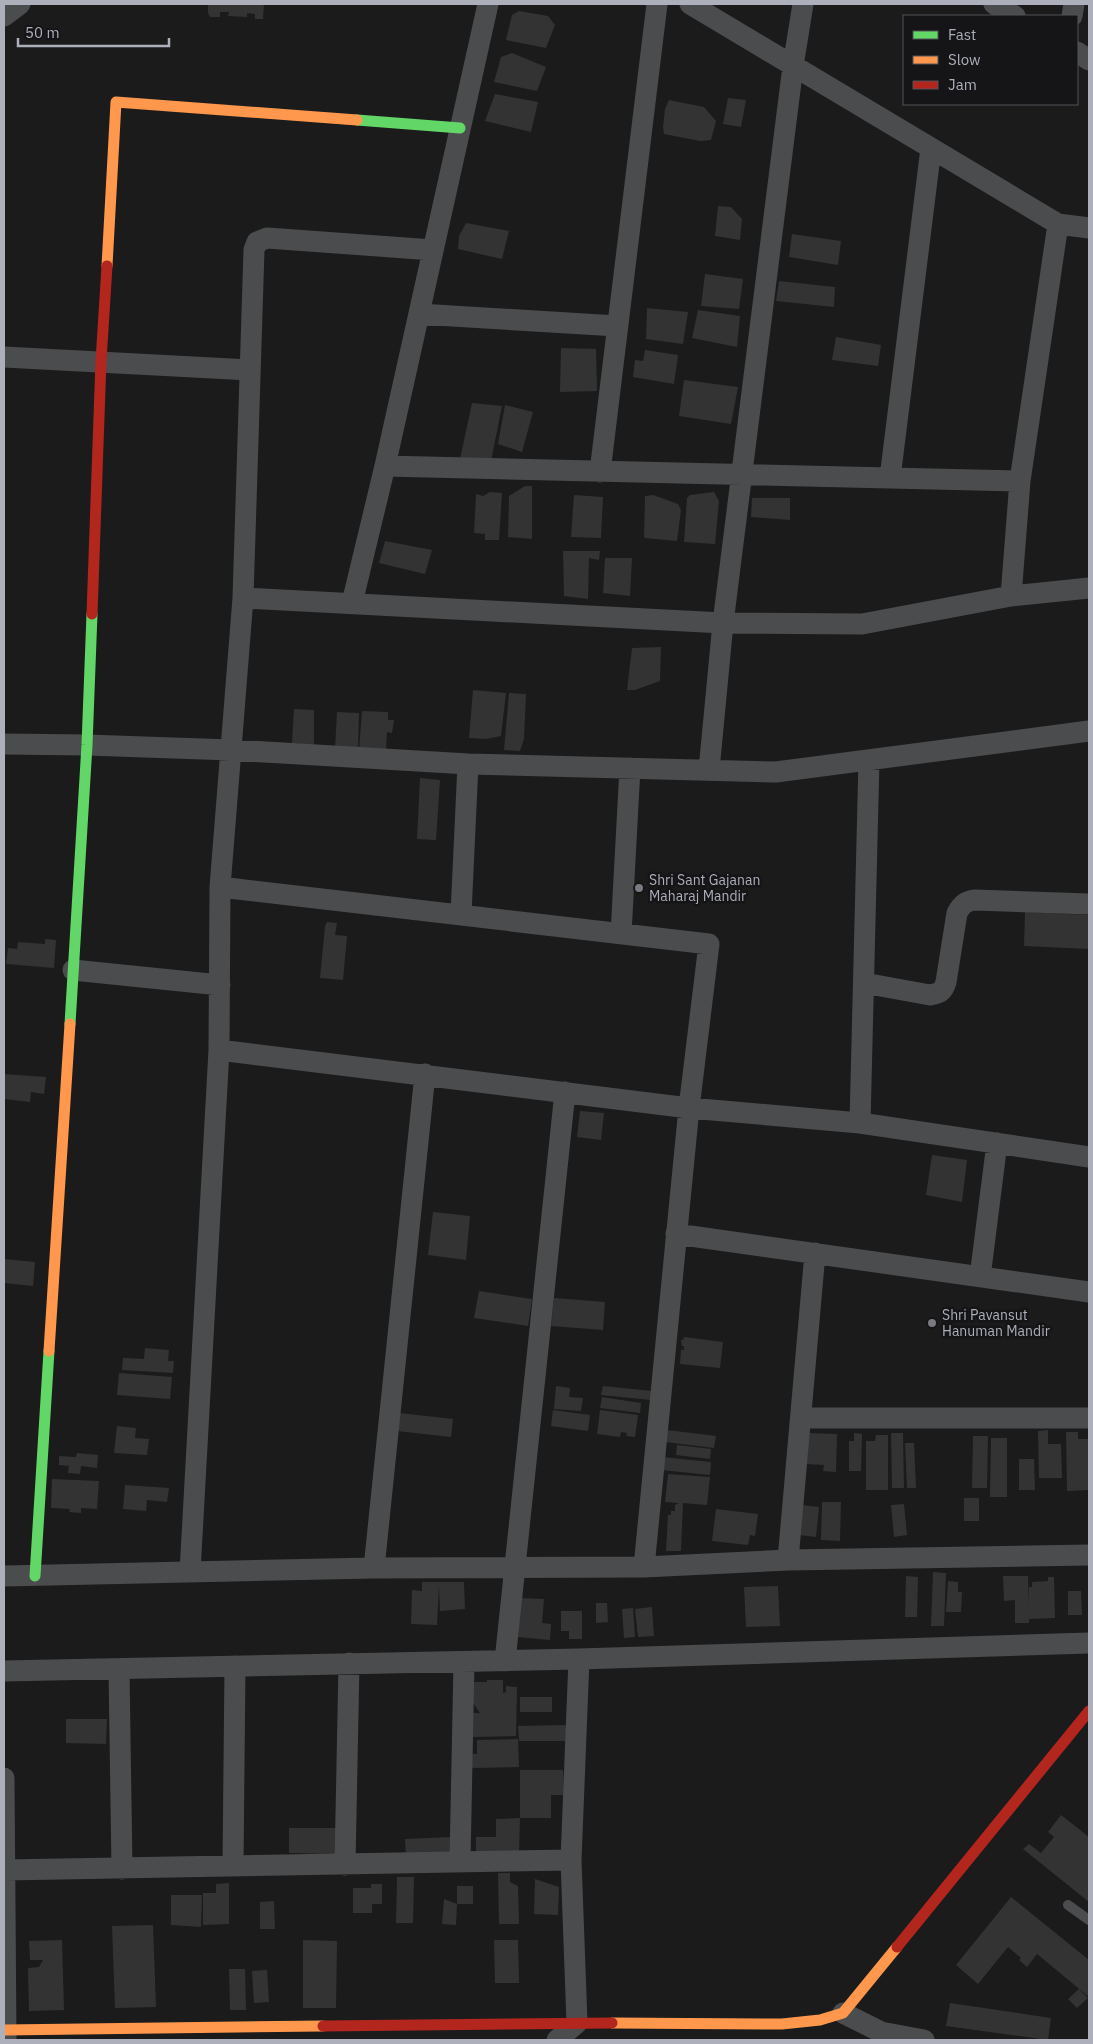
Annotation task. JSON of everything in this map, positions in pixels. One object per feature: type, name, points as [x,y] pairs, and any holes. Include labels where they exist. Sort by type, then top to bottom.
[{"type":"street","points":[[4,16],[20,4]]},
{"type":"street","points":[[352,604],[386,466],[488,4]]},
{"type":"street","points":[[600,472],[657,4]]},
{"type":"street","points":[[690,4],[1058,224],[1089,228]]},
{"type":"street","points":[[709,770],[723,623],[793,66],[803,4]]},
{"type":"street","points":[[994,4],[1013,15]]},
{"type":"street","points":[[1078,53],[1089,60]]},
{"type":"street","points":[[35,1576],[87,745],[101,361],[116,102],[460,128]]},
{"type":"street","points":[[890,478],[931,148]]},
{"type":"street","points":[[1011,596],[1020,481],[1058,224]]},
{"type":"street","points":[[190,1572],[219,1050],[220,887],[243,598],[254,250],[257,242],[267,238],[433,250]]},
{"type":"street","points":[[419,314],[617,326]]},
{"type":"street","points":[[4,357],[250,370]]},
{"type":"street","points":[[386,466],[1020,481]]},
{"type":"street","points":[[243,598],[723,623],[862,624],[1011,596],[1089,588]]},
{"type":"street","points":[[4,744],[231,750],[468,764],[776,772],[1089,731]]},
{"type":"street","points":[[860,1123],[869,760]]},
{"type":"street","points":[[461,914],[468,764]]},
{"type":"street","points":[[622,934],[630,768]]},
{"type":"street","points":[[220,887],[709,944],[689,1108],[644,1567]]},
{"type":"street","points":[[864,983],[930,995],[940,993],[944,989],[946,982],[957,912],[960,906],[967,901],[1089,904]]},
{"type":"street","points":[[73,970],[220,985]]},
{"type":"street","points":[[219,1050],[689,1108],[860,1123],[1089,1157]]},
{"type":"street","points":[[374,1568],[425,1074]]},
{"type":"street","points":[[506,1661],[514,1566],[564,1092]]},
{"type":"street","points":[[980,1277],[997,1144]]},
{"type":"street","points":[[676,1234],[1089,1292]]},
{"type":"street","points":[[788,1560],[815,1253]]},
{"type":"street","points":[[801,1418],[1089,1418]]},
{"type":"street","points":[[4,1576],[514,1566],[644,1567],[788,1560],[1089,1555]]},
{"type":"street","points":[[4,1671],[506,1661],[1089,1643]]},
{"type":"street","points":[[577,2023],[571,1860],[579,1659]]},
{"type":"street","points":[[460,1861],[464,1662]]},
{"type":"street","points":[[344,1865],[350,1663]]},
{"type":"street","points":[[233,1866],[235,1666]]},
{"type":"street","points":[[119,1669],[122,1869]]},
{"type":"street","points":[[4,1778],[6,1870],[5,2033],[577,2023],[782,2024],[820,2020],[843,2013],[1089,1711]]},
{"type":"street","points":[[6,1870],[571,1860]]},
{"type":"street","points":[[843,2013],[881,2036],[924,2040]]},
{"type":"street","points":[[774,2040],[798,2022]]},
{"type":"street","points":[[556,2040],[577,2023]]},
{"type":"lane","points":[[1068,1905],[1089,1920]]},
{"type":"building","points":[[208,4],[264,4],[263,19],[255,19],[255,14],[247,13],[247,17],[228,16],[229,12],[220,12],[220,17],[210,17]]},
{"type":"building","points":[[519,11],[548,16],[555,25],[546,48],[506,40],[512,15]]},
{"type":"building","points":[[512,53],[546,67],[537,91],[494,82],[501,57]]},
{"type":"building","points":[[495,94],[538,102],[531,132],[485,121]]},
{"type":"building","points":[[728,98],[746,100],[741,127],[723,124]]},
{"type":"building","points":[[669,100],[704,107],[716,121],[711,140],[700,141],[664,134],[665,109]]},
{"type":"building","points":[[718,206],[731,207],[742,219],[740,240],[715,236]]},
{"type":"building","points":[[466,223],[509,231],[502,259],[458,249],[459,236]]},
{"type":"building","points":[[792,234],[841,241],[838,265],[789,257]]},
{"type":"building","points":[[705,274],[743,279],[739,309],[701,306]]},
{"type":"building","points":[[779,281],[835,287],[834,307],[776,301]]},
{"type":"building","points":[[647,308],[688,312],[683,344],[646,339]]},
{"type":"building","points":[[698,310],[740,316],[737,347],[692,338]]},
{"type":"building","points":[[836,337],[881,345],[878,366],[832,360]]},
{"type":"building","points":[[561,348],[596,349],[597,391],[560,392]]},
{"type":"building","points":[[645,350],[678,355],[674,384],[633,377],[635,360],[643,361]]},
{"type":"building","points":[[684,380],[738,387],[731,424],[679,416]]},
{"type":"building","points":[[472,403],[502,406],[491,461],[460,459]]},
{"type":"building","points":[[505,405],[533,412],[522,452],[498,444]]},
{"type":"building","points":[[525,486],[532,486],[532,539],[508,537],[509,496]]},
{"type":"building","points":[[490,492],[502,493],[499,540],[485,540],[485,534],[474,533],[476,494],[483,496]]},
{"type":"building","points":[[714,492],[719,501],[715,544],[684,542],[687,498],[690,495]]},
{"type":"building","points":[[574,495],[603,497],[601,538],[571,537]]},
{"type":"building","points":[[653,495],[678,504],[681,510],[677,541],[645,538],[645,496]]},
{"type":"building","points":[[752,498],[790,498],[790,520],[751,517]]},
{"type":"building","points":[[385,541],[432,550],[425,574],[379,563]]},
{"type":"building","points":[[563,551],[600,551],[599,560],[589,558],[588,599],[564,596]]},
{"type":"building","points":[[605,558],[632,558],[630,596],[603,593]]},
{"type":"building","points":[[661,647],[660,681],[635,690],[627,690],[632,648]]},
{"type":"building","points":[[473,690],[506,693],[501,736],[486,739],[469,738]]},
{"type":"building","points":[[509,693],[526,694],[524,739],[520,751],[504,750]]},
{"type":"building","points":[[294,709],[314,710],[314,745],[292,743]]},
{"type":"building","points":[[362,711],[388,712],[388,720],[394,720],[392,733],[387,732],[386,751],[359,750]]},
{"type":"building","points":[[337,712],[359,713],[358,751],[335,749]]},
{"type":"building","points":[[420,778],[440,780],[436,840],[417,839]]},
{"type":"building","points":[[1025,912],[1089,915],[1089,949],[1024,946]]},
{"type":"building","points":[[327,922],[337,923],[335,935],[347,936],[343,980],[320,978]]},
{"type":"building","points":[[45,939],[56,940],[54,968],[6,964],[8,948],[17,949],[18,942],[45,944]]},
{"type":"building","points":[[4,1074],[46,1077],[44,1094],[31,1092],[30,1102],[4,1099]]},
{"type":"building","points":[[580,1111],[604,1113],[601,1140],[577,1137]]},
{"type":"building","points":[[932,1155],[967,1160],[962,1202],[926,1195]]},
{"type":"building","points":[[433,1212],[470,1216],[466,1260],[428,1255]]},
{"type":"building","points":[[4,1259],[35,1262],[33,1286],[4,1283]]},
{"type":"building","points":[[479,1291],[532,1299],[528,1326],[474,1318]]},
{"type":"building","points":[[554,1298],[605,1302],[603,1330],[551,1326]]},
{"type":"building","points":[[684,1337],[723,1342],[720,1368],[680,1364],[681,1350],[684,1350],[681,1340]]},
{"type":"building","points":[[145,1348],[169,1350],[168,1361],[174,1361],[173,1373],[122,1370],[123,1358],[144,1359]]},
{"type":"building","points":[[119,1373],[172,1377],[170,1399],[117,1395]]},
{"type":"building","points":[[556,1386],[570,1388],[569,1397],[583,1398],[581,1411],[554,1409]]},
{"type":"building","points":[[603,1386],[652,1391],[651,1400],[601,1395]]},
{"type":"building","points":[[602,1397],[641,1403],[640,1413],[600,1408]]},
{"type":"building","points":[[553,1410],[590,1415],[588,1431],[551,1426]]},
{"type":"building","points":[[600,1410],[638,1415],[635,1437],[626,1436],[627,1433],[621,1432],[620,1437],[597,1434]]},
{"type":"building","points":[[399,1413],[453,1419],[451,1437],[397,1431]]},
{"type":"building","points":[[117,1426],[136,1428],[135,1438],[149,1439],[147,1455],[114,1453]]},
{"type":"building","points":[[667,1430],[716,1436],[714,1448],[665,1442]]},
{"type":"building","points":[[1048,1430],[1048,1444],[1061,1444],[1062,1478],[1039,1478],[1038,1431]]},
{"type":"building","points":[[1066,1432],[1078,1432],[1078,1439],[1089,1439],[1089,1490],[1067,1491]]},
{"type":"building","points":[[807,1433],[837,1434],[836,1472],[823,1471],[824,1465],[806,1464]]},
{"type":"building","points":[[854,1433],[862,1434],[861,1471],[849,1471],[849,1441],[854,1441]]},
{"type":"building","points":[[891,1433],[903,1433],[904,1488],[892,1488]]},
{"type":"building","points":[[876,1435],[888,1435],[888,1490],[866,1490],[866,1441],[875,1441]]},
{"type":"building","points":[[973,1436],[988,1436],[987,1488],[972,1488]]},
{"type":"building","points":[[991,1438],[1007,1438],[1007,1497],[990,1497]]},
{"type":"building","points":[[905,1443],[914,1443],[916,1488],[907,1488]]},
{"type":"building","points":[[677,1445],[711,1449],[710,1459],[676,1455]]},
{"type":"building","points":[[77,1453],[98,1455],[97,1468],[81,1466],[80,1474],[68,1473],[69,1466],[59,1465],[59,1456],[76,1457]]},
{"type":"building","points":[[662,1457],[711,1462],[710,1475],[661,1470]]},
{"type":"building","points":[[1019,1459],[1034,1459],[1035,1490],[1019,1490]]},
{"type":"building","points":[[668,1474],[710,1477],[707,1505],[683,1503],[681,1551],[666,1551],[668,1515],[671,1515],[671,1511],[675,1511],[675,1505],[679,1503],[665,1502]]},
{"type":"building","points":[[52,1479],[99,1481],[97,1509],[81,1508],[81,1513],[69,1512],[70,1509],[51,1508]]},
{"type":"building","points":[[125,1485],[169,1488],[167,1502],[147,1500],[146,1511],[123,1509]]},
{"type":"building","points":[[964,1498],[979,1498],[979,1521],[964,1521]]},
{"type":"building","points":[[822,1502],[841,1502],[840,1541],[821,1540]]},
{"type":"building","points":[[904,1504],[907,1535],[894,1537],[891,1505]]},
{"type":"building","points":[[802,1505],[819,1507],[816,1537],[799,1535]]},
{"type":"building","points":[[716,1509],[758,1514],[755,1536],[750,1535],[748,1545],[712,1541]]},
{"type":"building","points":[[933,1572],[946,1573],[944,1626],[931,1626]]},
{"type":"building","points":[[906,1576],[918,1577],[917,1617],[905,1617]]},
{"type":"building","points":[[1003,1576],[1028,1576],[1029,1605],[1029,1587],[1032,1587],[1032,1582],[1048,1581],[1048,1577],[1054,1577],[1055,1618],[1029,1619],[1029,1623],[1015,1623],[1015,1600],[1004,1601]]},
{"type":"building","points":[[948,1581],[958,1582],[958,1592],[962,1592],[961,1612],[946,1612]]},
{"type":"building","points":[[422,1582],[464,1582],[465,1609],[440,1611],[439,1586],[437,1625],[411,1624],[412,1590],[422,1591]]},
{"type":"building","points":[[778,1586],[780,1626],[746,1627],[744,1587]]},
{"type":"building","points":[[1068,1591],[1081,1591],[1082,1615],[1068,1615]]},
{"type":"building","points":[[521,1598],[544,1599],[542,1623],[551,1624],[550,1640],[518,1637]]},
{"type":"building","points":[[596,1603],[607,1603],[608,1622],[596,1623]]},
{"type":"building","points":[[652,1607],[654,1636],[638,1637],[635,1609]]},
{"type":"building","points":[[633,1608],[635,1637],[624,1638],[622,1609]]},
{"type":"building","points":[[561,1611],[582,1611],[582,1639],[569,1639],[569,1631],[561,1631]]},
{"type":"building","points":[[487,1680],[503,1680],[503,1693],[506,1692],[506,1686],[517,1687],[516,1736],[473,1737],[472,1713],[480,1713],[473,1703],[474,1682],[487,1682]]},
{"type":"building","points":[[520,1697],[552,1697],[552,1712],[520,1712]]},
{"type":"building","points":[[66,1719],[107,1719],[106,1744],[66,1743]]},
{"type":"building","points":[[566,1725],[566,1741],[519,1741],[518,1726]]},
{"type":"building","points":[[518,1739],[519,1767],[471,1768],[471,1754],[477,1754],[477,1740]]},
{"type":"building","points":[[520,1770],[563,1770],[564,1795],[551,1795],[551,1818],[520,1818]]},
{"type":"building","points":[[1061,1815],[1089,1837],[1089,1902],[1023,1849],[1029,1844],[1041,1853],[1054,1837],[1048,1832]]},
{"type":"building","points":[[520,1818],[519,1852],[476,1851],[476,1837],[496,1837],[496,1819]]},
{"type":"building","points":[[289,1828],[336,1828],[336,1854],[289,1853]]},
{"type":"building","points":[[451,1837],[452,1855],[406,1858],[405,1839]]},
{"type":"building","points":[[498,1873],[510,1873],[510,1882],[518,1886],[519,1924],[499,1924]]},
{"type":"building","points":[[397,1877],[414,1877],[413,1923],[396,1923]]},
{"type":"building","points":[[535,1879],[559,1887],[558,1915],[534,1914]]},
{"type":"building","points":[[229,1883],[229,1924],[203,1925],[203,1893],[216,1893],[216,1884]]},
{"type":"building","points":[[371,1884],[382,1884],[382,1904],[372,1904],[372,1913],[353,1913],[353,1888],[371,1888]]},
{"type":"building","points":[[457,1886],[473,1886],[473,1904],[457,1904]]},
{"type":"building","points":[[171,1895],[202,1895],[201,1927],[171,1925]]},
{"type":"building","points":[[1011,1897],[1089,1960],[1089,1997],[1037,1954],[1027,1967],[1019,1960],[1021,1958],[1008,1947],[978,1984],[956,1965]]},
{"type":"building","points":[[444,1899],[457,1904],[456,1925],[442,1924]]},
{"type":"building","points":[[274,1901],[275,1929],[260,1929],[260,1902]]},
{"type":"building","points":[[153,1925],[156,2007],[115,2008],[112,1926]]},
{"type":"building","points":[[62,1940],[64,2010],[29,2011],[28,1968],[39,1967],[43,1960],[30,1960],[29,1941]]},
{"type":"building","points":[[303,1940],[337,1941],[336,2008],[303,2008]]},
{"type":"building","points":[[494,1940],[518,1940],[519,1983],[495,1983]]},
{"type":"building","points":[[229,1969],[245,1969],[246,2010],[230,2010]]},
{"type":"building","points":[[267,1970],[269,2002],[254,2003],[252,1971]]},
{"type":"building","points":[[1079,1989],[1088,1998],[1077,2008],[1068,1999]]},
{"type":"building","points":[[950,2003],[1051,2018],[1048,2040],[946,2026]]},
{"type":"traffic: fast","points":[[357,120],[460,128]]},
{"type":"traffic: fast","points":[[70,1024],[87,745],[92,614]]},
{"type":"traffic: fast","points":[[35,1576],[49,1351]]},
{"type":"traffic: slow","points":[[107,266],[116,102],[357,120]]},
{"type":"traffic: slow","points":[[49,1351],[70,1024]]},
{"type":"traffic: slow","points":[[612,2023],[782,2024],[820,2020],[843,2013],[897,1947]]},
{"type":"traffic: slow","points":[[4,2030],[323,2026]]},
{"type":"traffic: jam","points":[[92,614],[101,361],[107,266]]},
{"type":"traffic: jam","points":[[897,1947],[1089,1711]]},
{"type":"traffic: jam","points":[[323,2026],[612,2023]]},
{"type":"place","name":"Shri Sant Gajanan Maharaj Mandir","points":[[639,888]]},
{"type":"place","name":"Shri Pavansut Hanuman Mandir","points":[[932,1323]]}]
